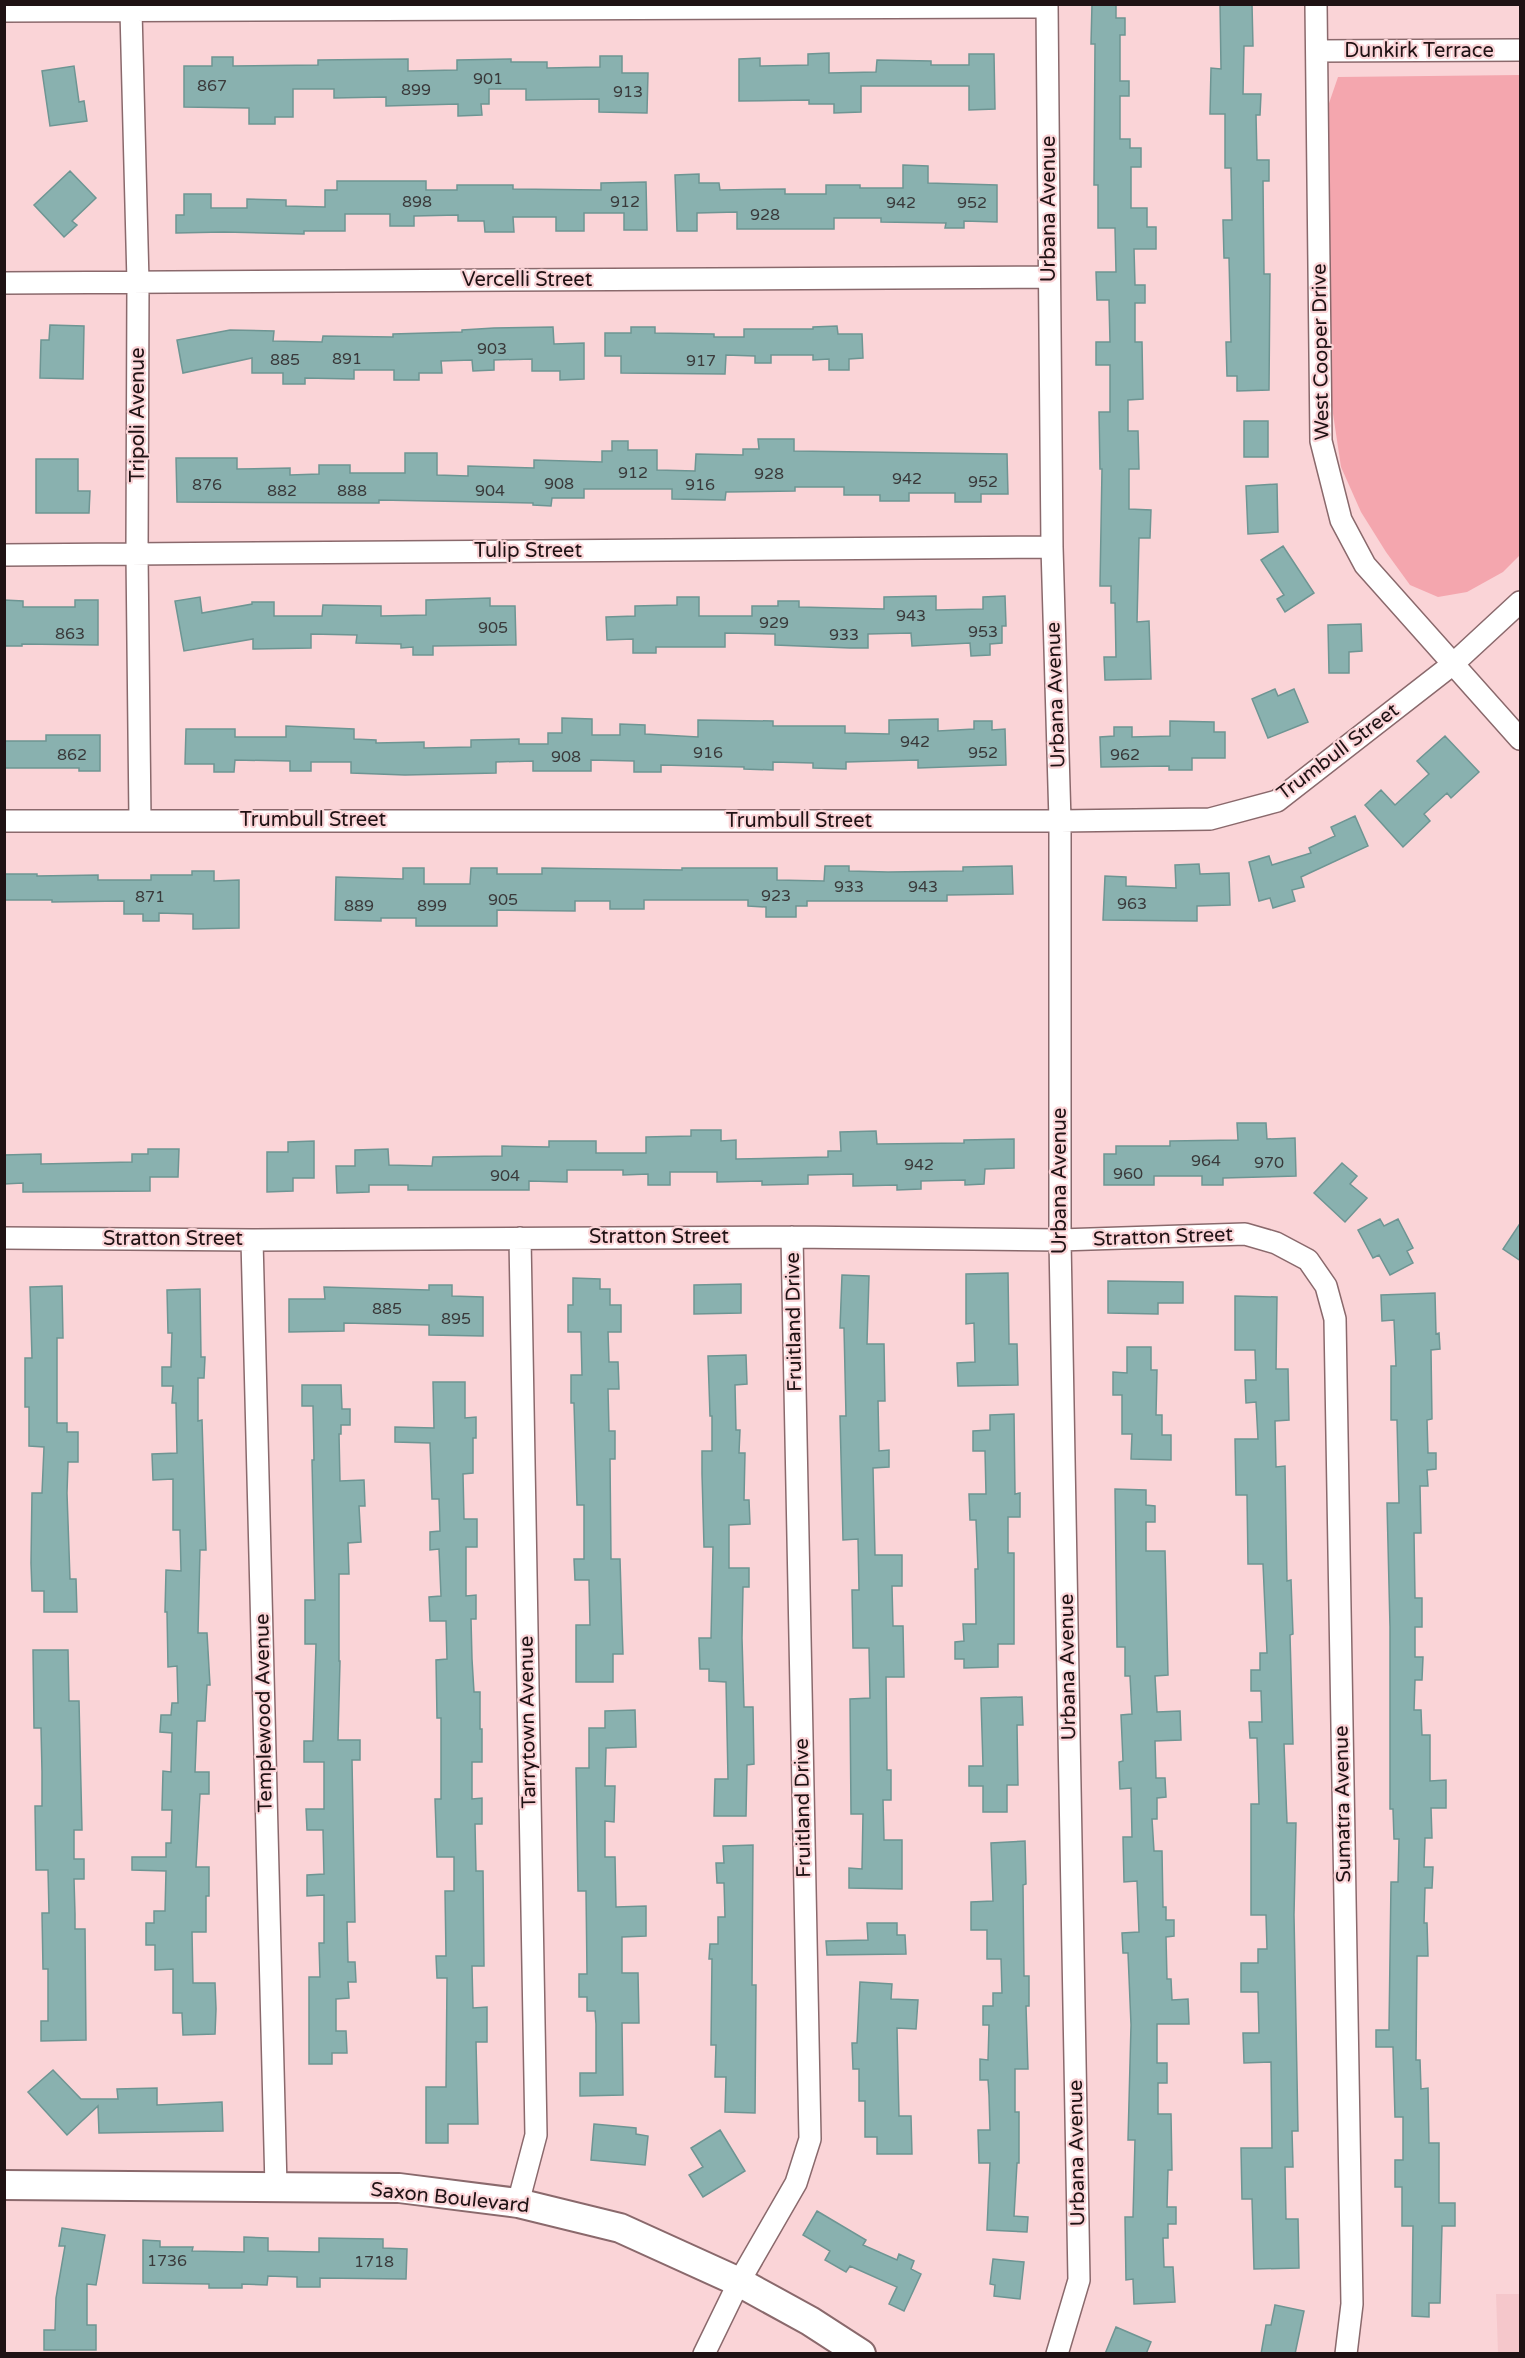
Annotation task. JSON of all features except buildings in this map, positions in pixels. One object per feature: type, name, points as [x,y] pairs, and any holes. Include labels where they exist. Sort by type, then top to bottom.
[{"type":"main road","name":"Saxon Boulevard","points":[[4,2185],[399,2188],[518,2203],[620,2228],[740,2282],[810,2321],[861,2354]]},
{"type":"street","name":"West Cooper Drive","points":[[1316,4],[1321,441],[1341,520],[1365,566],[1521,739]]},
{"type":"street","points":[[4,11],[229,8],[1047,6]]},
{"type":"street","name":"Urbana Avenue","points":[[1047,6],[1052,547],[1060,821],[1060,1240],[1079,2280],[1057,2354]]},
{"type":"street","name":"Tripoli Avenue","points":[[130,11],[138,282],[137,554],[140,820]]},
{"type":"street","name":"Dunkirk Terrace","points":[[1317,51],[1521,50]]},
{"type":"street","name":"Vercelli Street","points":[[4,283],[1049,277]]},
{"type":"street","name":"Tulip Street","points":[[4,555],[1052,547]]},
{"type":"street","name":"Trumbull Street","points":[[4,821],[1210,819],[1277,801],[1453,664],[1521,602]]},
{"type":"street","name":"Stratton Street","points":[[4,1238],[252,1240],[792,1237],[1060,1240],[1245,1234],[1276,1243],[1308,1260]]},
{"type":"street","name":"Fruitland Drive","points":[[704,2354],[740,2282],[796,2183],[810,2139],[792,1237]]},
{"type":"street","name":"Tarrytown Avenue","points":[[518,2203],[536,2135],[520,1238]]},
{"type":"street","name":"Templewood Avenue","points":[[252,1240],[276,2187]]},
{"type":"street","name":"Sumatra Avenue","points":[[1308,1260],[1326,1286],[1335,1319],[1352,2304],[1346,2354]]},
{"type":"shaded area","points":[[1520,75],[1520,555],[1503,572],[1467,592],[1438,597],[1410,585],[1361,512],[1341,467],[1329,387],[1327,109],[1338,77]]},
{"type":"shaded area","points":[[1496,2294],[1520,2294],[1520,2353],[1498,2353]]}]
